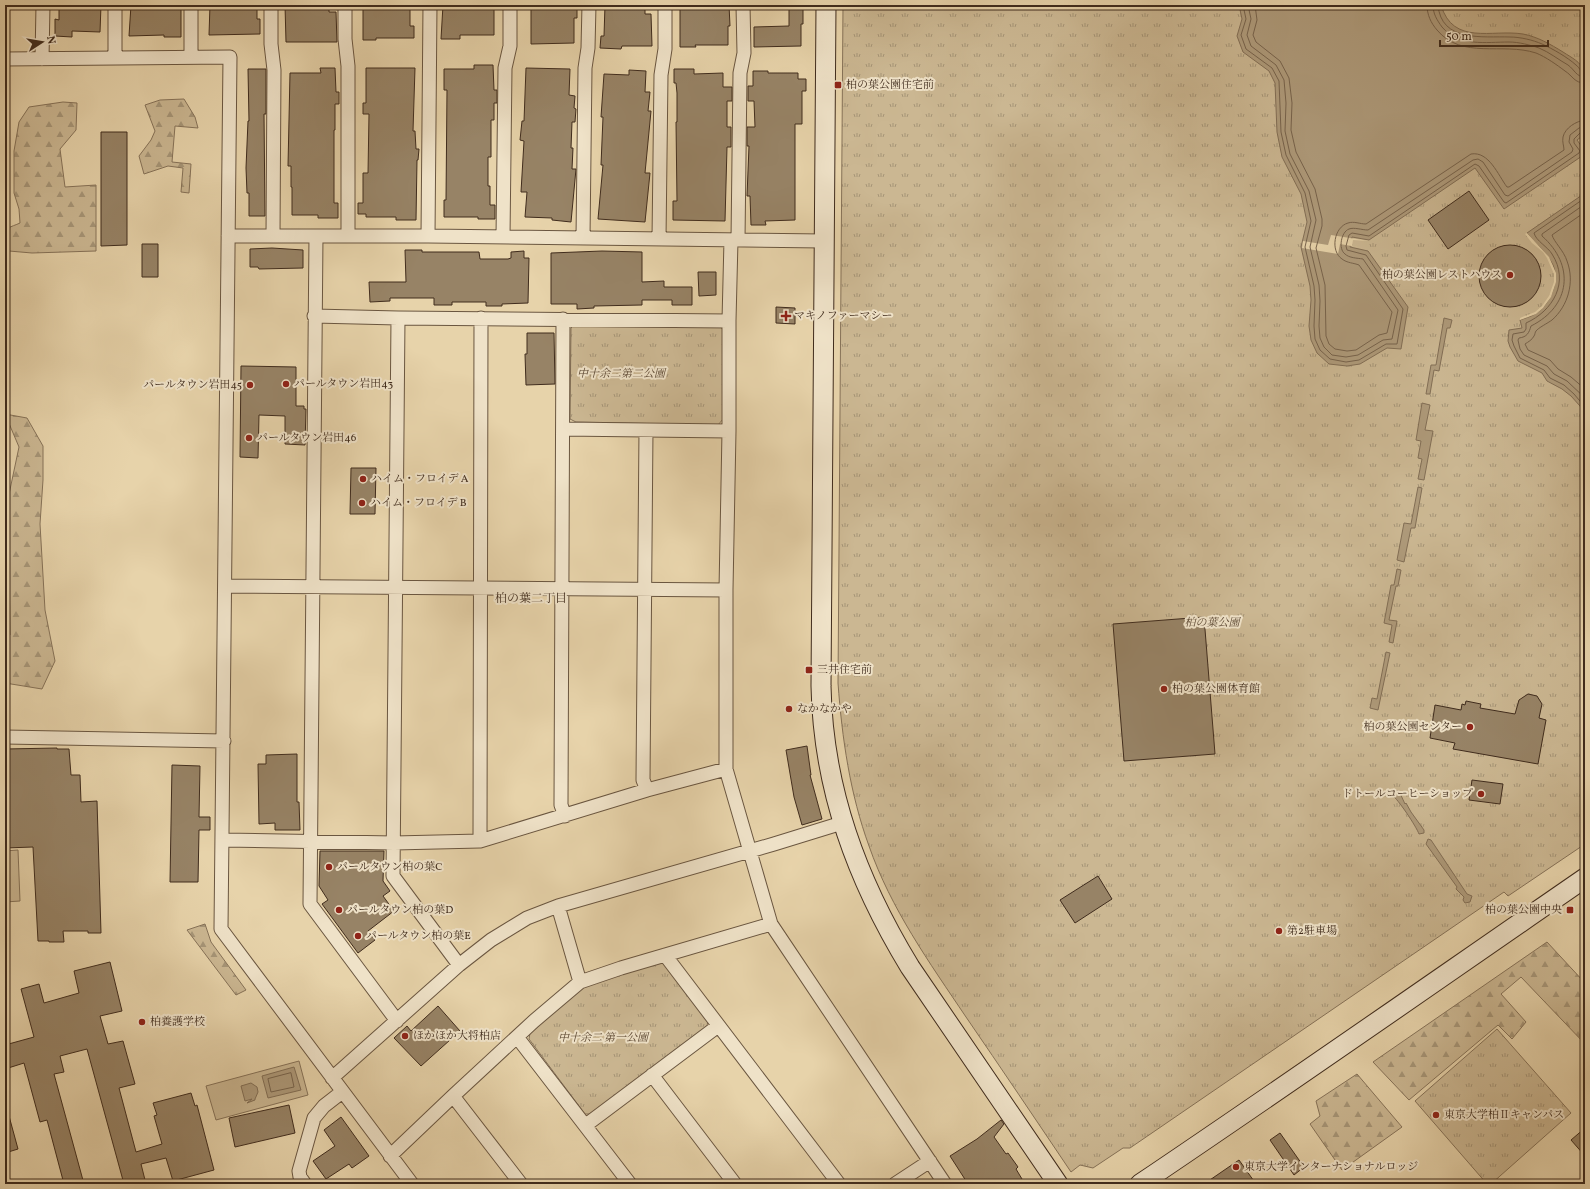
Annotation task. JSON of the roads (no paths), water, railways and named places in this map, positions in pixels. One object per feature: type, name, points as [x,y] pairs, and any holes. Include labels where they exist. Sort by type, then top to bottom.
[{"type":"street","points":[[42,59],[43,5]]},
{"type":"street","points":[[115,5],[115,58]]},
{"type":"street","points":[[191,5],[191,57]]},
{"type":"street","points":[[271,5],[271,44],[274,70],[273,236]]},
{"type":"street","points":[[345,5],[345,39],[348,66],[348,235]]},
{"type":"street","points":[[428,236],[430,5]]},
{"type":"street","points":[[504,237],[505,68],[510,46],[510,5]]},
{"type":"street","points":[[583,238],[585,68],[588,48],[589,5]]},
{"type":"street","points":[[658,239],[661,75],[665,49],[665,5]]},
{"type":"street","points":[[743,5],[744,53],[740,73],[734,240],[729,321],[726,768],[771,924],[945,1184]]},
{"type":"street","points":[[826,5],[822,715],[832,781],[842,822],[866,886],[896,944],[914,974],[1058,1184]]},
{"type":"street","points":[[5,59],[230,57],[221,930],[412,1184]]},
{"type":"street","points":[[228,236],[348,235],[824,241]]},
{"type":"street","points":[[316,236],[314,316],[310,904],[397,1021]]},
{"type":"street","points":[[314,316],[729,321]]},
{"type":"street","points":[[398,318],[393,876],[460,965]]},
{"type":"street","points":[[480,841],[479,588],[481,318]]},
{"type":"street","points":[[563,319],[561,805],[565,816]]},
{"type":"street","points":[[563,428],[729,431]]},
{"type":"street","points":[[646,430],[643,780],[647,790]]},
{"type":"street","points":[[225,586],[726,590]]},
{"type":"street","points":[[5,737],[224,741]]},
{"type":"street","points":[[223,840],[394,843],[480,841],[647,790],[726,768]]},
{"type":"street","points":[[332,1078],[460,965],[491,940],[527,918],[558,906],[749,851],[842,822]]},
{"type":"street","points":[[1140,1184],[1278,1091],[1338,1047],[1585,878]]},
{"type":"street","points":[[558,906],[580,982]]},
{"type":"street","points":[[390,1156],[517,1037],[580,982],[621,968],[771,924]]},
{"type":"street","points":[[665,955],[838,1184]]},
{"type":"street","points":[[586,1125],[718,1026]]},
{"type":"street","points":[[517,1037],[630,1184]]},
{"type":"street","points":[[652,1075],[735,1184]]},
{"type":"street","points":[[305,1184],[300,1177],[299,1170],[314,1118],[324,1106],[342,1092]]},
{"type":"street","points":[[453,1096],[521,1184]]},
{"type":"street","points":[[895,1184],[930,1161]]},
{"type":"water","points":[[1239,5],[1441,5],[1447,18],[1455,26],[1464,31],[1475,33],[1523,34],[1534,37],[1573,58],[1581,65],[1585,72],[1585,134],[1577,140],[1585,151],[1585,154],[1504,209],[1475,168],[1369,240],[1352,237],[1350,247],[1368,251],[1408,307],[1401,349],[1387,348],[1360,364],[1347,366],[1329,364],[1317,353],[1311,340],[1309,326],[1311,300],[1310,286],[1301,247],[1307,222],[1301,194],[1282,157],[1277,132],[1275,83],[1269,71],[1243,52],[1237,36],[1242,19]]},
{"type":"water","points":[[1585,193],[1585,415],[1580,406],[1571,396],[1547,381],[1542,373],[1518,361],[1508,341],[1509,330],[1522,328],[1520,320],[1533,315],[1545,305],[1554,285],[1555,271],[1553,265],[1544,252],[1527,233]]},
{"type":"water","points":[[1444,318],[1452,320],[1450,328],[1447,328],[1439,371],[1434,370],[1430,394],[1426,394],[1431,365],[1436,365]]},
{"type":"water","points":[[1422,403],[1430,405],[1425,430],[1433,431],[1424,480],[1418,479],[1422,459],[1418,458],[1421,441],[1416,440]]},
{"type":"water","points":[[1418,487],[1422,488],[1415,528],[1411,528],[1404,562],[1397,560],[1404,523],[1411,524]]},
{"type":"water","points":[[1397,569],[1401,570],[1389,620],[1397,621],[1393,643],[1389,642],[1392,625],[1384,623],[1391,585],[1394,585]]},
{"type":"water","points":[[1386,652],[1390,653],[1378,710],[1370,708],[1372,698],[1377,699]]},
{"type":"water","points":[[1394,790],[1399,791],[1405,804],[1406,803],[1424,830],[1424,833],[1419,834],[1407,813],[1392,795]]},
{"type":"water","points":[[1428,839],[1431,840],[1467,894],[1472,896],[1470,902],[1465,903],[1463,900],[1464,897],[1456,889],[1457,887],[1426,844]]},
{"type":"water","points":[[294,1067],[301,1090],[268,1098],[262,1076]]},
{"type":"water","points":[[251,1083],[257,1087],[258,1092],[255,1100],[247,1103],[252,1099],[245,1101],[241,1086]]},
{"type":"place","name":"柏の葉公園住宅前","points":[[838,85]]},
{"type":"place","name":"柏の葉公園レストハウス","points":[[1510,275]]},
{"type":"place","name":"マキノファーマシー","points":[[786,316]]},
{"type":"place","name":"パールタウン岩田43","points":[[286,384]]},
{"type":"place","name":"パールタウン岩田45","points":[[250,385]]},
{"type":"place","name":"パールタウン岩田46","points":[[249,438]]},
{"type":"place","name":"ハイム・フロイデ A","points":[[363,479]]},
{"type":"place","name":"ハイム・フロイデ B","points":[[362,503]]},
{"type":"place","name":"三井住宅前","points":[[809,670]]},
{"type":"place","name":"柏の葉公園体育館","points":[[1164,689]]},
{"type":"place","name":"なかなかや","points":[[789,709]]},
{"type":"place","name":"柏の葉公園センター","points":[[1470,727]]},
{"type":"place","name":"ドトールコーヒーショップ","points":[[1481,794]]},
{"type":"place","name":"パールタウン柏の葉C","points":[[329,867]]},
{"type":"place","name":"パールタウン柏の葉D","points":[[339,910]]},
{"type":"place","name":"柏の葉公園中央","points":[[1570,910]]},
{"type":"place","name":"第2駐車場","points":[[1279,931]]},
{"type":"place","name":"パールタウン柏の葉E","points":[[358,936]]},
{"type":"place","name":"柏養護学校","points":[[142,1022]]},
{"type":"place","name":"ほかほか大将柏店","points":[[405,1036]]},
{"type":"place","name":"東京大学柏Ⅱキャンパス","points":[[1436,1115]]},
{"type":"place","name":"東京大学インターナショナルロッジ","points":[[1236,1167]]},
{"type":"district","name":"柏の葉二丁目","points":[[531,599]]},
{"type":"park label","name":"中十余二第二公園","points":[[621,374]]},
{"type":"park label","name":"柏の葉公園","points":[[1212,623]]},
{"type":"park label","name":"中十余二 第一公園","points":[[603,1038]]}]
